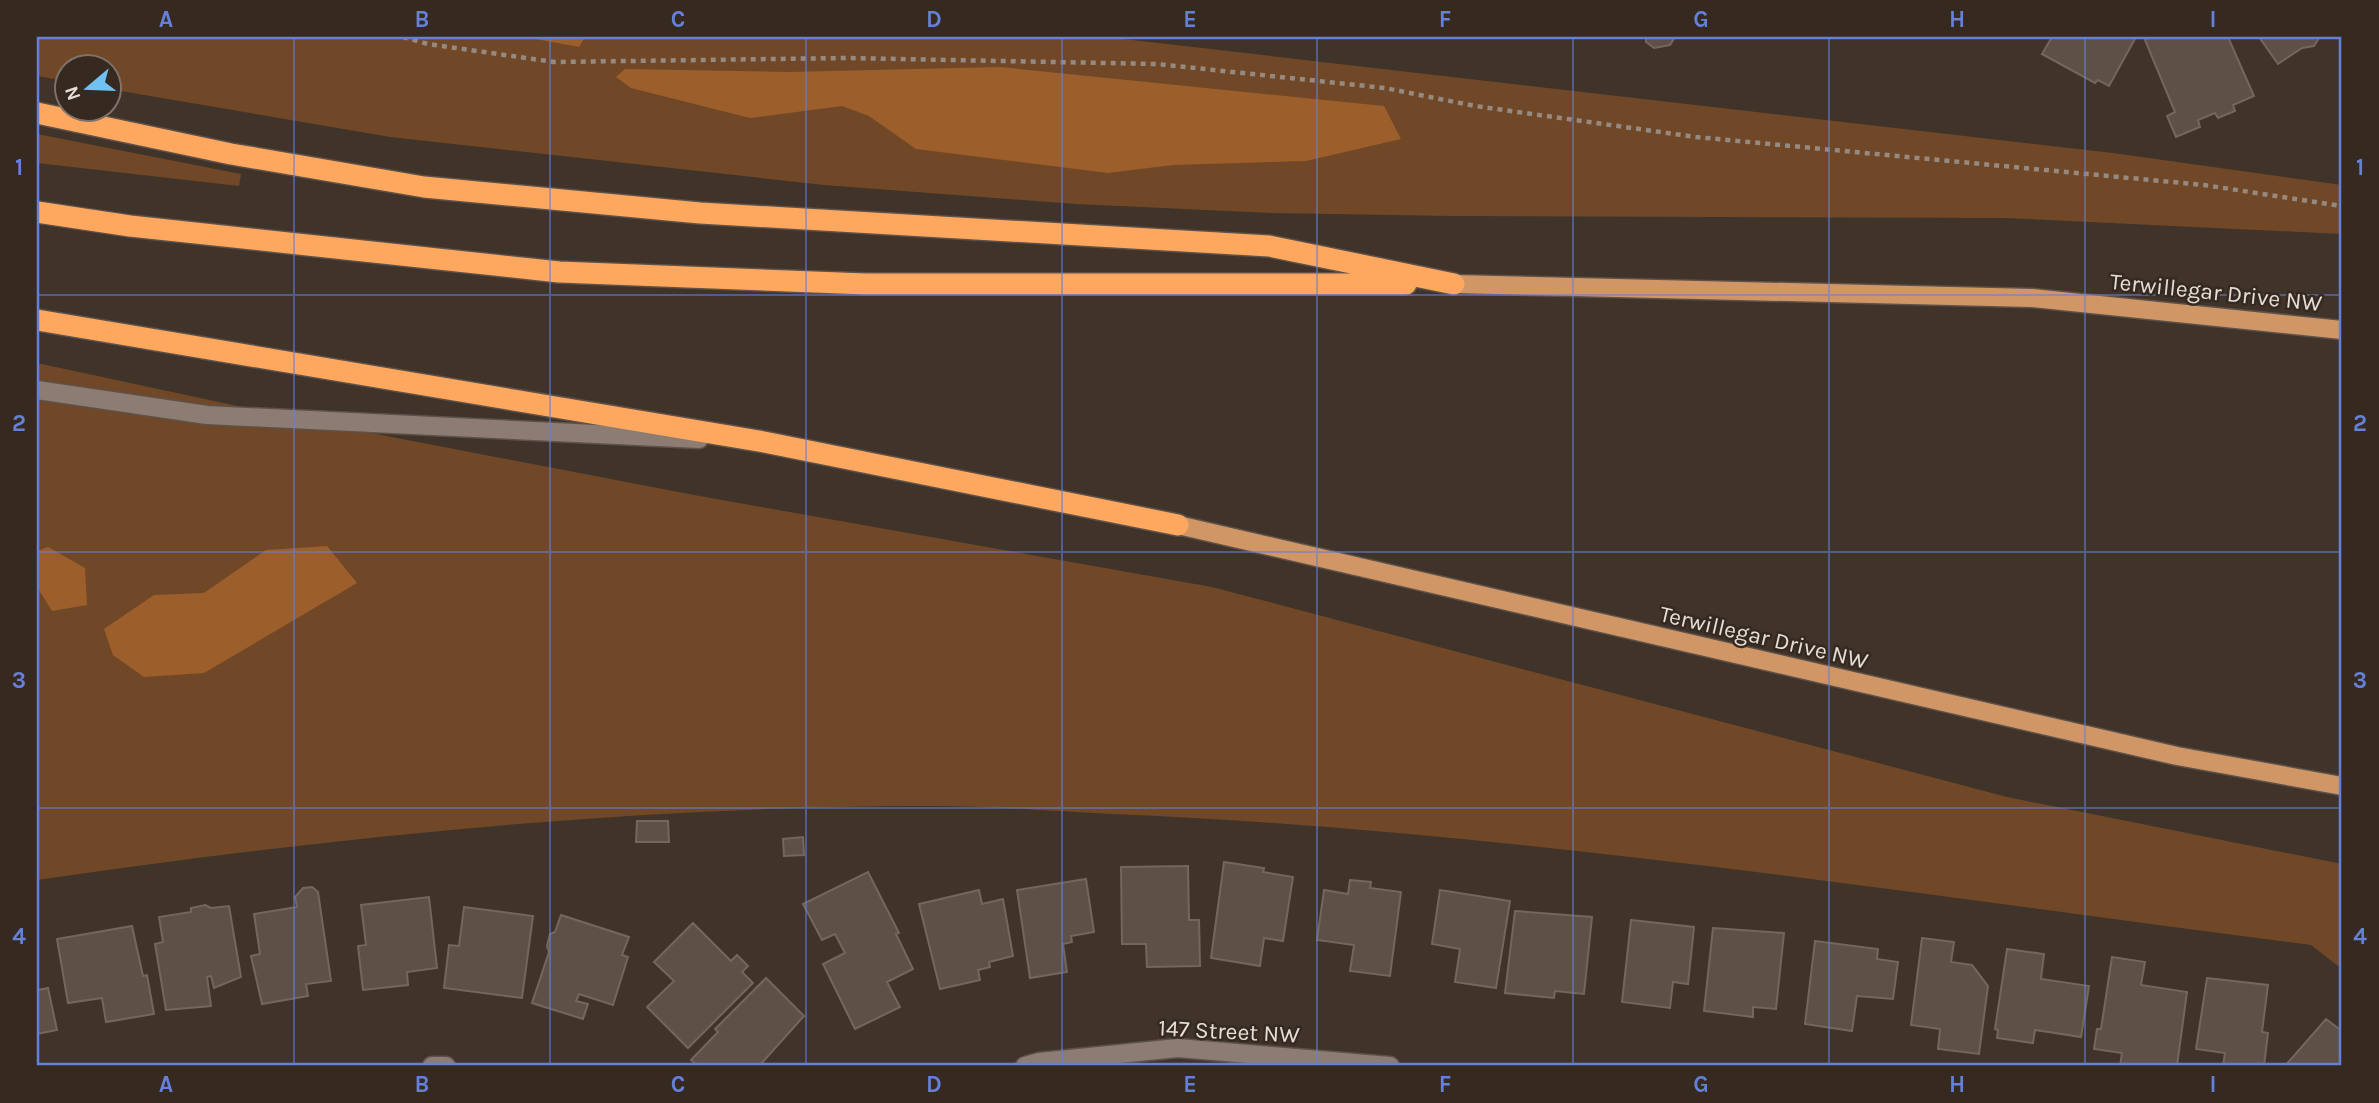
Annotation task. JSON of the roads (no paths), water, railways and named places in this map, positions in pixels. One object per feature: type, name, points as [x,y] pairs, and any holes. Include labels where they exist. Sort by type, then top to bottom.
[{"type":"highway","points":[[37,113],[231,154],[424,187],[700,213],[1269,246],[1454,284]]},
{"type":"highway","points":[[37,212],[130,226],[559,272],[866,284],[1454,284]]},
{"type":"highway","points":[[37,320],[764,442],[1178,525]]},
{"type":"main road","name":"Terwillegar Drive NW","points":[[1454,284],[2032,298],[2342,330]]},
{"type":"main road","name":"Terwillegar Drive NW","points":[[1178,525],[2177,756],[2342,786]]},
{"type":"street","points":[[37,390],[206,415],[764,442]]},
{"type":"street","name":"147 Street NW","points":[[1025,1066],[1039,1062],[1178,1048],[1390,1066]]},
{"type":"street","points":[[432,1066],[446,1066]]}]
